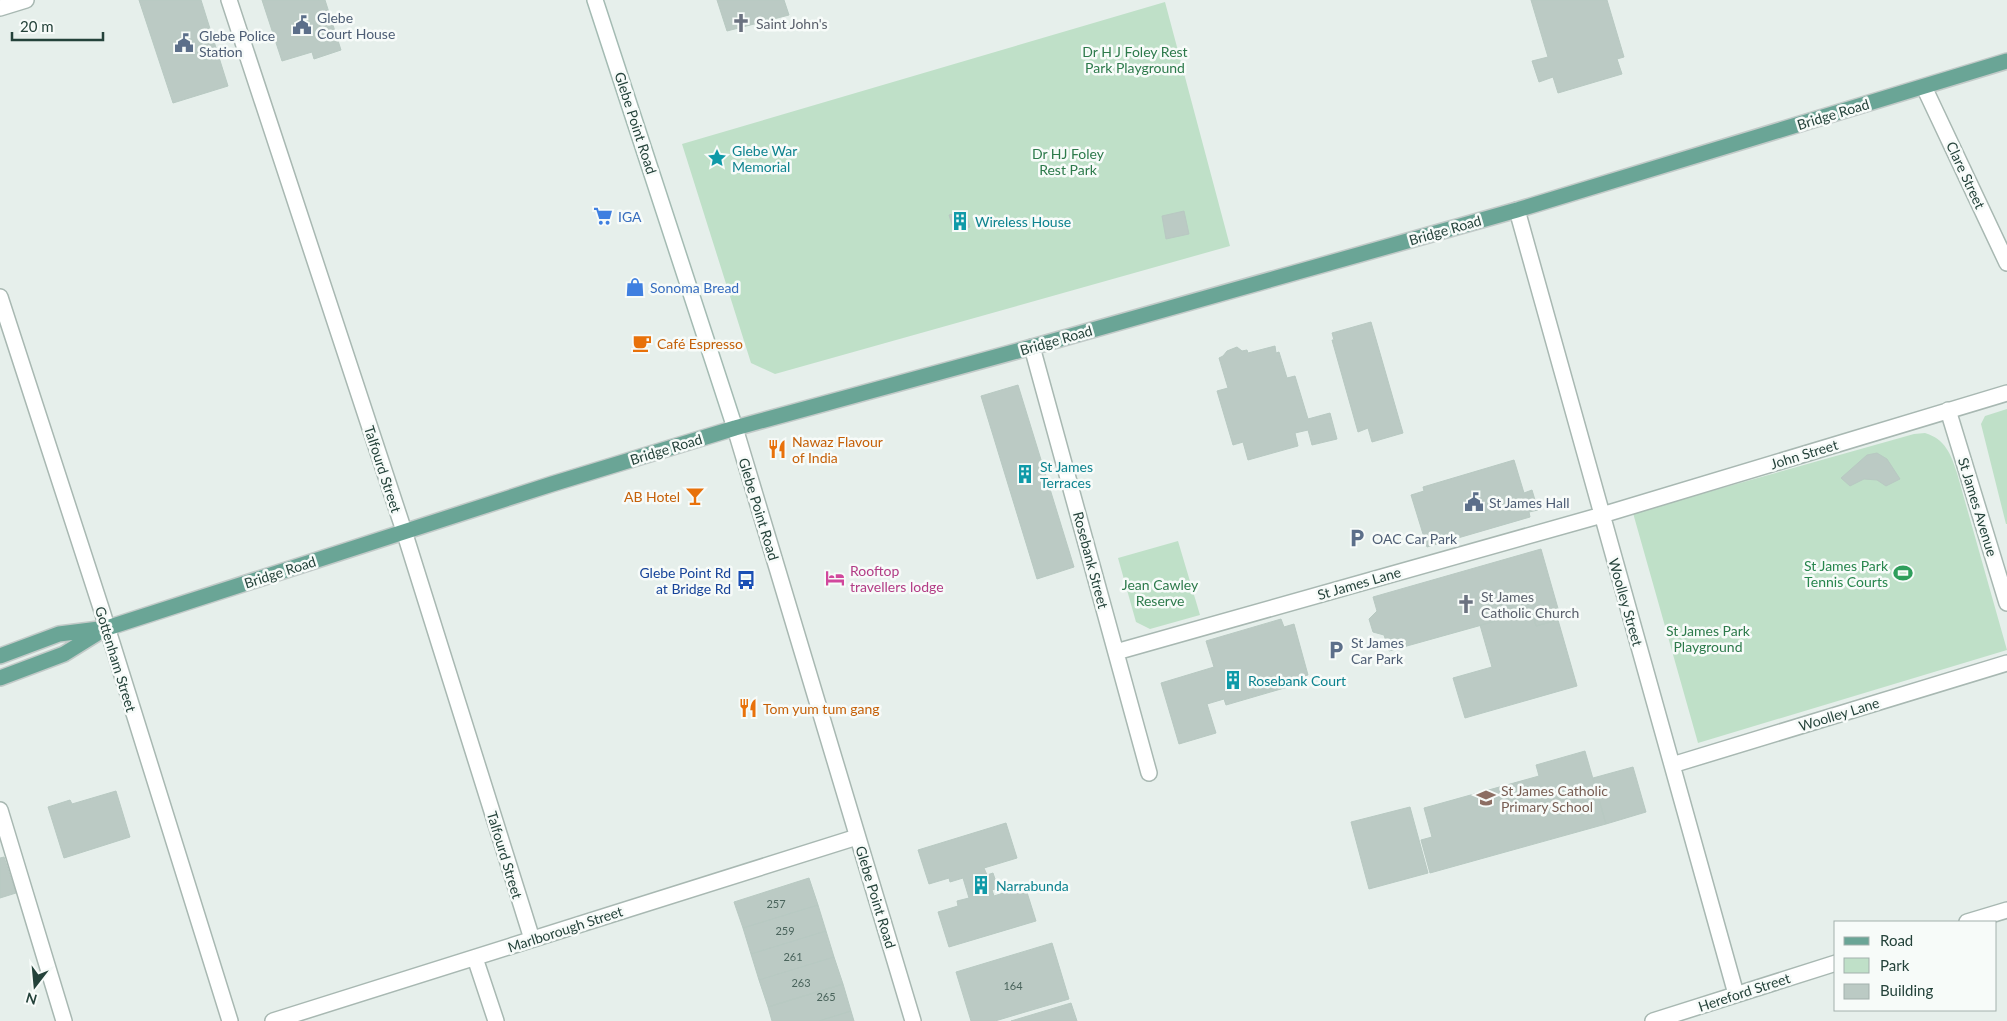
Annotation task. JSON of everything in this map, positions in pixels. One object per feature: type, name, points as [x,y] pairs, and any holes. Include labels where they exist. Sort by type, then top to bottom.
[{"type":"main road","name":"Bridge Road","points":[[0,656],[59,634],[107,628],[735,428],[1032,347],[1517,210],[2007,61]]},
{"type":"main road","name":"Bridge Road","points":[[0,678],[64,654],[107,628]]},
{"type":"street","points":[[0,8],[26,0]]},
{"type":"street","name":"Talfourd Street","points":[[229,0],[404,532],[532,939]]},
{"type":"street","name":"Glebe Point Road","points":[[595,0],[735,428],[913,1021]]},
{"type":"street","name":"Clare Street","points":[[1924,87],[2007,262]]},
{"type":"street","name":"Woolley Street","points":[[1517,210],[1736,994]]},
{"type":"street","name":"Gottenham Street","points":[[0,297],[107,628],[230,1021]]},
{"type":"street","name":"Rosebank Street","points":[[1032,347],[1149,773]]},
{"type":"street","name":"John Street","points":[[1602,515],[2007,393]]},
{"type":"street","name":"St James Avenue","points":[[1948,410],[2007,603]]},
{"type":"street","name":"St James Lane","points":[[1116,652],[1602,515]]},
{"type":"street","name":"Woolley Lane","points":[[1672,765],[2007,663]]},
{"type":"street","points":[[0,810],[64,1021]]},
{"type":"street","name":"Marlborough Street","points":[[273,1021],[307,1016],[532,939],[857,837]]},
{"type":"street","points":[[1970,921],[2007,910]]},
{"type":"street","points":[[475,958],[496,1021]]},
{"type":"street","name":"Hereford Street","points":[[1653,1021],[1834,964]]},
{"type":"green space","name":"Dr HJ Foley Rest Park","points":[[1165,2],[1230,246],[775,374],[751,363],[682,144]]},
{"type":"green space","points":[[2007,409],[2006,524],[1981,424],[1985,416]]},
{"type":"green space","name":"St James Park Playground","points":[[1925,433],[1938,439],[1946,448],[1957,473],[2007,650],[1698,743],[1633,513],[1914,434]]},
{"type":"green space","name":"Jean Cawley Reserve","points":[[1178,541],[1200,615],[1150,629],[1136,622],[1118,558]]},
{"type":"building","name":"Glebe Police Station","points":[[139,0],[201,0],[228,86],[173,103]]},
{"type":"building","name":"Glebe Court House","points":[[262,0],[325,0],[341,50],[314,59],[312,52],[282,61]]},
{"type":"building","name":"Saint John's","points":[[717,0],[784,0],[789,15],[727,31]]},
{"type":"building","points":[[1531,0],[1607,0],[1624,57],[1617,59],[1622,74],[1558,93],[1553,77],[1539,82],[1532,61],[1548,57]]},
{"type":"building","name":"Wireless House","points":[[965,211],[970,227],[954,231],[949,215]]},
{"type":"building","points":[[1184,211],[1189,234],[1166,239],[1162,216]]},
{"type":"building","points":[[1371,322],[1403,433],[1372,442],[1368,428],[1358,432],[1332,340],[1334,340],[1332,333]]},
{"type":"building","points":[[1275,346],[1276,353],[1279,352],[1287,378],[1295,376],[1308,419],[1330,413],[1337,439],[1312,445],[1308,430],[1295,433],[1298,446],[1248,460],[1243,442],[1233,445],[1217,391],[1228,388],[1219,358],[1227,351],[1237,347],[1242,351],[1247,350],[1248,353]]},
{"type":"building","name":"St James Terraces","points":[[1018,385],[1074,567],[1037,579],[981,396]]},
{"type":"building","points":[[1877,453],[1887,459],[1900,479],[1886,486],[1877,480],[1864,479],[1850,486],[1841,478],[1867,455]]},
{"type":"building","name":"St James Hall","points":[[1514,460],[1524,493],[1532,490],[1538,510],[1529,512],[1530,517],[1427,547],[1411,495],[1424,491],[1423,487]]},
{"type":"building","name":"St James Catholic Church","points":[[1541,549],[1561,619],[1536,626],[1532,611],[1389,651],[1384,635],[1373,632],[1369,619],[1377,611],[1373,597]]},
{"type":"building","points":[[1532,611],[1536,626],[1558,620],[1577,686],[1465,718],[1453,678],[1492,667],[1480,625]]},
{"type":"building","name":"Rosebank Court","points":[[1281,619],[1284,627],[1294,624],[1308,675],[1297,678],[1298,684],[1226,705],[1224,699],[1207,704],[1216,733],[1179,744],[1161,683],[1214,667],[1206,641]]},
{"type":"building","points":[[1585,751],[1606,824],[1430,873],[1421,840],[1432,837],[1424,808],[1539,776],[1536,765]]},
{"type":"building","points":[[1633,767],[1646,812],[1606,824],[1593,778]]},
{"type":"building","points":[[116,791],[130,837],[64,858],[48,807],[70,800],[72,804]]},
{"type":"building","points":[[1410,807],[1428,873],[1369,889],[1351,822]]},
{"type":"building","name":"Narrabunda","points":[[1006,823],[1017,858],[984,868],[987,875],[993,873],[998,888],[992,890],[994,896],[1025,886],[1036,921],[949,947],[938,912],[958,906],[957,901],[969,898],[963,878],[950,882],[949,878],[929,884],[918,850]]},
{"type":"building","points":[[4,857],[16,893],[0,898],[0,858]]},
{"type":"building","points":[[809,878],[818,905],[743,928],[734,902]]},
{"type":"building","points":[[818,905],[826,931],[751,954],[743,928]]},
{"type":"building","points":[[826,931],[834,957],[759,980],[751,954]]},
{"type":"building","points":[[1052,943],[1069,999],[995,1021],[971,1021],[956,972]]},
{"type":"building","points":[[834,957],[843,984],[768,1007],[759,980]]},
{"type":"building","points":[[843,984],[851,1011],[819,1021],[772,1021],[768,1007]]},
{"type":"building","points":[[1071,1003],[1077,1021],[1011,1021]]},
{"type":"building","points":[[851,1011],[854,1021],[819,1021]]},
{"type":"place","name":"Saint John's","points":[[741,23]]},
{"type":"place","name":"Glebe Court House","points":[[302,25]]},
{"type":"place","name":"Glebe Police Station","points":[[184,43]]},
{"type":"place","name":"Glebe War Memorial","points":[[717,158]]},
{"type":"place","name":"IGA","points":[[603,216]]},
{"type":"place","name":"Wireless House","points":[[960,221]]},
{"type":"place","name":"Sonoma Bread","points":[[635,287]]},
{"type":"place","name":"Café Espresso","points":[[642,343]]},
{"type":"place","name":"Nawaz Flavour of India","points":[[777,449]]},
{"type":"place","name":"St James Terraces","points":[[1025,474]]},
{"type":"place","name":"AB Hotel","points":[[695,496]]},
{"type":"place","name":"St James Hall","points":[[1474,502]]},
{"type":"place","name":"OAC Car Park","points":[[1357,538]]},
{"type":"place","name":"St James Park Tennis Courts","points":[[1903,573]]},
{"type":"place","name":"Rooftop travellers lodge","points":[[835,578]]},
{"type":"place","name":"Glebe Point Rd at Bridge Rd","points":[[746,580]]},
{"type":"place","name":"St James Catholic Church","points":[[1466,604]]},
{"type":"place","name":"St James Car Park","points":[[1336,650]]},
{"type":"place","name":"Rosebank Court","points":[[1233,680]]},
{"type":"place","name":"Tom yum tum gang","points":[[748,708]]},
{"type":"place","name":"St James Catholic Primary School","points":[[1486,798]]},
{"type":"place","name":"Narrabunda","points":[[981,885]]},
{"type":"park label","name":"Dr H J Foley Rest Park Playground","points":[[1135,59]]}]
